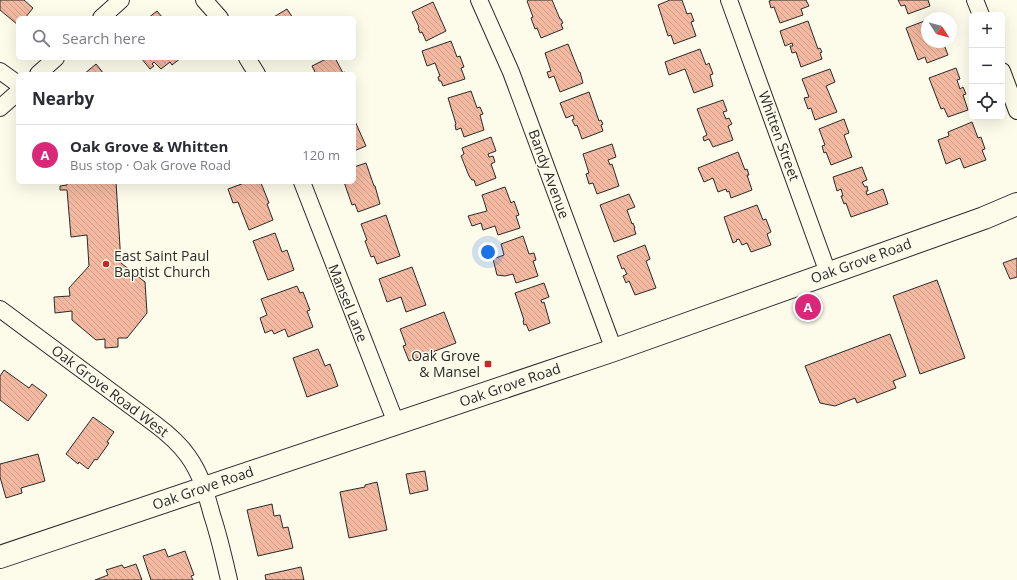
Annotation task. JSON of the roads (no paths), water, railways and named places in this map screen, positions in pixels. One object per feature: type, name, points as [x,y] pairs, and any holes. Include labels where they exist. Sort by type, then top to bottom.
[{"type":"street","points":[[103,16],[121,0]]},
{"type":"street","points":[[204,0],[218,16]]},
{"type":"street","name":"Bandy Avenue","points":[[479,0],[511,72],[614,350]]},
{"type":"street","name":"Whitten Street","points":[[729,0],[828,273]]},
{"type":"street","points":[[975,0],[980,12]]},
{"type":"street","points":[[40,72],[54,60]]},
{"type":"street","points":[[248,60],[256,72]]},
{"type":"street","points":[[0,70],[16,82]]},
{"type":"street","points":[[1005,79],[1017,111]]},
{"type":"street","points":[[0,108],[16,94]]},
{"type":"street","name":"Mansel Lane","points":[[303,184],[396,423]]},
{"type":"street","name":"Oak Grove Road","points":[[0,557],[614,350],[991,215],[1017,204]]},
{"type":"street","name":"Oak Grove Road West","points":[[0,309],[176,440],[200,474],[205,488]]},
{"type":"street","points":[[205,488],[229,580]]},
{"type":"place","name":"East Saint Paul Baptist Church","points":[[106,264]]},
{"type":"place","name":"Oak Grove & Whitten","points":[[808,307]]},
{"type":"place","name":"Oak Grove & Mansel","points":[[488,364]]}]
